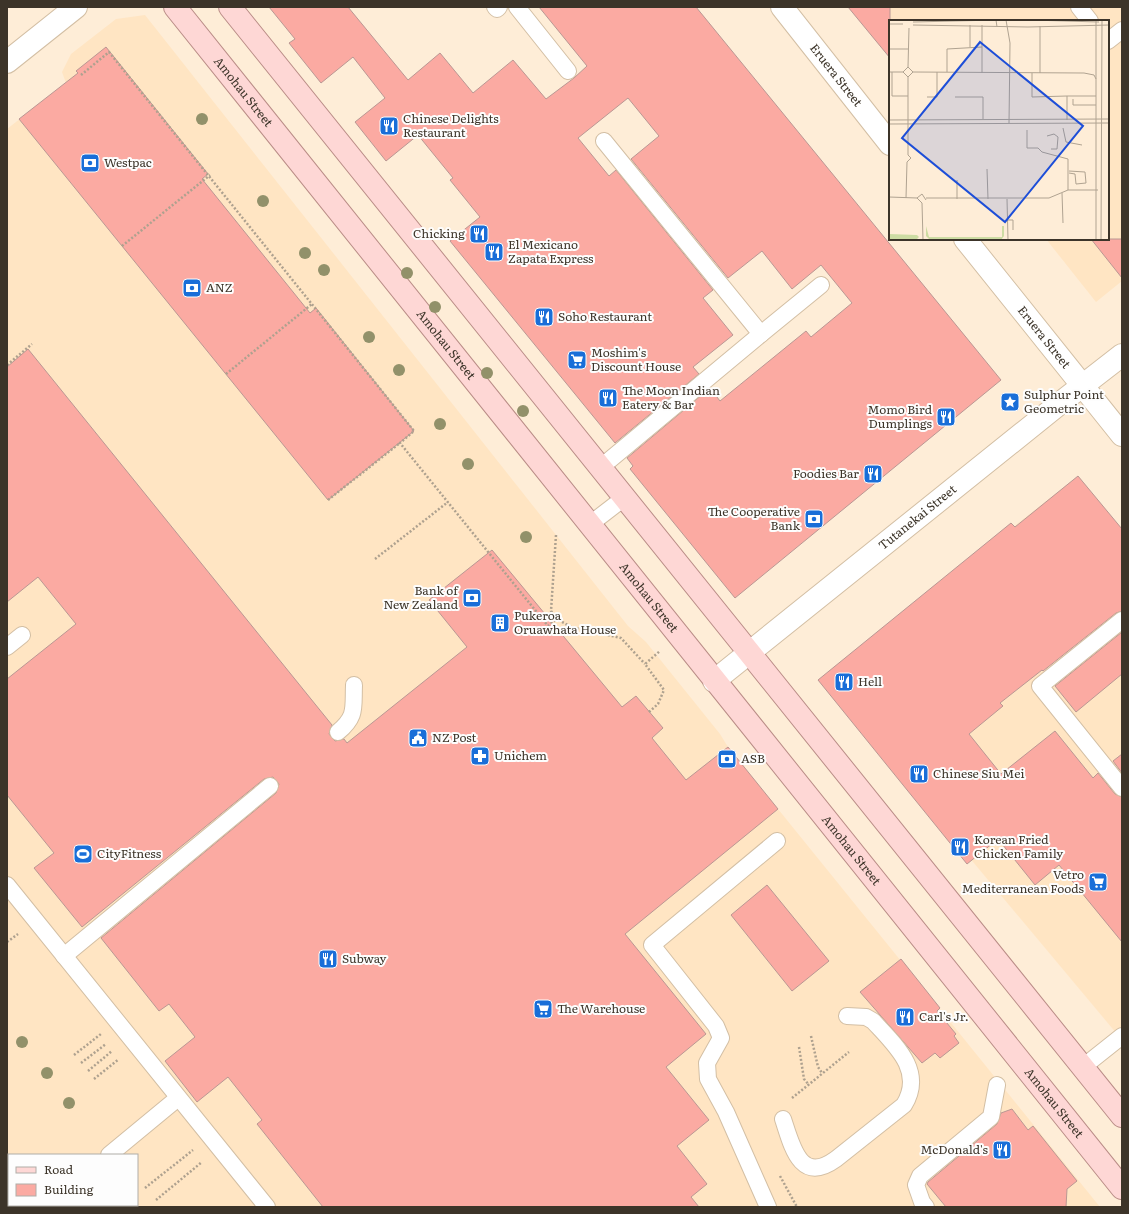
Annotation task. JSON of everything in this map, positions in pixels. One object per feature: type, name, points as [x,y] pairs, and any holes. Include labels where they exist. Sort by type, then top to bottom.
[{"type":"main road","name":"Amohau Street","points":[[175,7],[1122,1188]]},
{"type":"main road","points":[[230,7],[1122,1116]]},
{"type":"street","points":[[7,62],[76,7]]},
{"type":"street","name":"Eruera Street","points":[[782,7],[889,143]]},
{"type":"street","name":"Eruera Street","points":[[967,240],[1122,435]]},
{"type":"street","name":"Tutanekai Street","points":[[714,680],[1082,385],[1122,355]]},
{"type":"lane","points":[[495,7],[497,9],[499,7]]},
{"type":"lane","points":[[517,7],[568,71]]},
{"type":"lane","points":[[1079,7],[1089,20]]},
{"type":"lane","points":[[1109,40],[1122,30]]},
{"type":"lane","points":[[604,141],[760,334]]},
{"type":"lane","points":[[600,468],[821,285]]},
{"type":"lane","points":[[589,525],[624,498]]},
{"type":"lane","points":[[1122,620],[1040,686],[1122,788]]},
{"type":"lane","points":[[7,647],[22,635]]},
{"type":"lane","points":[[338,732],[348,724],[352,716],[354,685]]},
{"type":"lane","points":[[64,956],[270,786]]},
{"type":"lane","points":[[768,1207],[726,1112],[708,1080],[707,1063],[721,1038],[716,1026],[652,945],[777,841]]},
{"type":"lane","points":[[7,885],[267,1207]]},
{"type":"lane","points":[[783,1119],[795,1153],[804,1165],[817,1168],[826,1166],[836,1159],[904,1105],[911,1094],[912,1082],[907,1060],[873,1021],[866,1017],[847,1016]]},
{"type":"lane","points":[[1083,1067],[1122,1036]]},
{"type":"lane","points":[[911,1207],[916,1185],[920,1176],[991,1117],[997,1085]]},
{"type":"lane","points":[[111,1154],[178,1098]]},
{"type":"lane","points":[[916,1185],[922,1202],[926,1207]]},
{"type":"path","points":[[81,75],[109,52],[414,431],[328,500]]},
{"type":"path","points":[[122,246],[210,176]]},
{"type":"path","points":[[226,374],[312,304]]},
{"type":"path","points":[[7,365],[32,344]]},
{"type":"path","points":[[400,443],[548,626],[557,619]]},
{"type":"path","points":[[376,559],[448,502]]},
{"type":"path","points":[[556,535],[551,611],[557,619],[571,627],[621,638],[645,664],[664,690],[658,704],[649,712]]},
{"type":"path","points":[[645,664],[661,650]]},
{"type":"path","points":[[7,942],[22,930]]},
{"type":"path","points":[[74,1055],[104,1031]]},
{"type":"path","points":[[811,1036],[818,1067],[822,1073]]},
{"type":"path","points":[[81,1063],[111,1040]]},
{"type":"path","points":[[88,1071],[117,1047]]},
{"type":"path","points":[[799,1047],[804,1079],[808,1085]]},
{"type":"path","points":[[788,1101],[849,1052]]},
{"type":"path","points":[[94,1079],[124,1055]]},
{"type":"path","points":[[146,1188],[196,1148]]},
{"type":"path","points":[[156,1200],[206,1160]]},
{"type":"shaded area","points":[[858,7],[1122,7],[1122,281],[1096,302],[1047,240],[1109,240],[1109,20],[889,21]]},
{"type":"shaded area","points":[[145,15],[628,626],[646,642],[720,734],[728,747],[1100,1207],[7,1207],[7,129],[66,83],[62,72],[71,54],[116,19]]},
{"type":"shaded area","points":[[1078,476],[1122,530],[1122,1040],[820,679]]},
{"type":"building","points":[[269,7],[348,7],[408,80],[440,53],[473,93],[513,60],[546,99],[587,66],[539,7],[696,7],[1001,380],[735,598],[630,469],[633,466],[627,458],[710,388],[720,401],[806,331],[811,337],[852,303],[821,265],[792,289],[762,251],[728,278],[631,159],[659,136],[628,98],[578,138],[609,176],[616,170],[713,290],[703,298],[733,335],[693,367],[699,374],[615,443],[450,241],[480,217],[450,180],[453,178],[418,135],[386,161],[355,122],[385,98],[353,57],[321,83],[289,43],[295,39]]},
{"type":"building","points":[[848,7],[890,7],[889,57]]},
{"type":"building","points":[[106,47],[208,174],[202,179],[310,313],[316,308],[414,431],[328,500],[19,119],[78,73],[76,71]]},
{"type":"building","points":[[1122,239],[1122,278],[1092,240]]},
{"type":"building","points":[[28,349],[332,725],[329,734],[335,741],[344,739],[347,743],[467,647],[429,600],[492,550],[622,707],[636,696],[663,728],[652,738],[686,780],[728,747],[778,809],[625,934],[706,1034],[666,1067],[709,1120],[677,1146],[707,1184],[691,1197],[699,1207],[323,1207],[257,1124],[262,1120],[228,1077],[197,1102],[165,1061],[195,1037],[169,1004],[159,1011],[101,938],[276,793],[279,784],[273,777],[264,779],[82,927],[34,868],[54,853],[7,795],[7,679],[76,624],[38,577],[7,602],[7,367]]},
{"type":"building","points":[[1078,476],[1122,529],[1122,611],[1116,613],[1000,703],[1003,706],[969,734],[1001,774],[1055,731],[1093,778],[1098,773],[1115,794],[1122,797],[1122,942],[1059,865],[1035,885],[998,839],[967,864],[818,680],[1011,523],[1015,527]]},
{"type":"building","points":[[1122,632],[1122,674],[1076,712],[1055,686]]},
{"type":"building","points":[[1122,754],[1122,773],[1113,761]]},
{"type":"building","points":[[767,885],[829,961],[792,991],[731,915]]},
{"type":"building","points":[[901,959],[940,1008],[937,1011],[956,1034],[954,1036],[959,1043],[940,1058],[935,1053],[922,1063],[860,992]]},
{"type":"building","name":"McDonald's","points":[[1012,1109],[1028,1130],[1033,1126],[1077,1181],[1067,1189],[1066,1207],[946,1207],[927,1184],[928,1182],[997,1124],[1001,1113]]},
{"type":"place","name":"Chinese Delights Restaurant","points":[[389,126]]},
{"type":"place","name":"Westpac","points":[[90,163]]},
{"type":"place","name":"Chicking","points":[[479,234]]},
{"type":"place","name":"El Mexicano Zapata Express","points":[[494,252]]},
{"type":"place","name":"ANZ","points":[[192,288]]},
{"type":"place","name":"Soho Restaurant","points":[[544,317]]},
{"type":"place","name":"Moshim's Discount House","points":[[577,360]]},
{"type":"place","name":"The Moon Indian Eatery & Bar","points":[[608,398]]},
{"type":"place","name":"Sulphur Point Geometric","points":[[1010,402]]},
{"type":"place","name":"Momo Bird Dumplings","points":[[946,417]]},
{"type":"place","name":"Foodies Bar","points":[[873,474]]},
{"type":"place","name":"The Cooperative Bank","points":[[814,519]]},
{"type":"place","name":"Bank of New Zealand","points":[[472,598]]},
{"type":"place","name":"Pukeroa Oruawhata House","points":[[500,623]]},
{"type":"place","name":"Hell","points":[[844,682]]},
{"type":"place","name":"NZ Post","points":[[418,738]]},
{"type":"place","name":"Unichem","points":[[480,756]]},
{"type":"place","name":"ASB","points":[[727,759]]},
{"type":"place","name":"Chinese Siu Mei","points":[[919,774]]},
{"type":"place","name":"Korean Fried Chicken Family","points":[[960,847]]},
{"type":"place","name":"CityFitness","points":[[83,854]]},
{"type":"place","name":"Vetro Mediterranean Foods","points":[[1098,882]]},
{"type":"place","name":"Subway","points":[[328,959]]},
{"type":"place","name":"The Warehouse","points":[[543,1009]]},
{"type":"place","name":"Carl's Jr.","points":[[905,1017]]},
{"type":"place","name":"McDonald's","points":[[1002,1150]]}]
